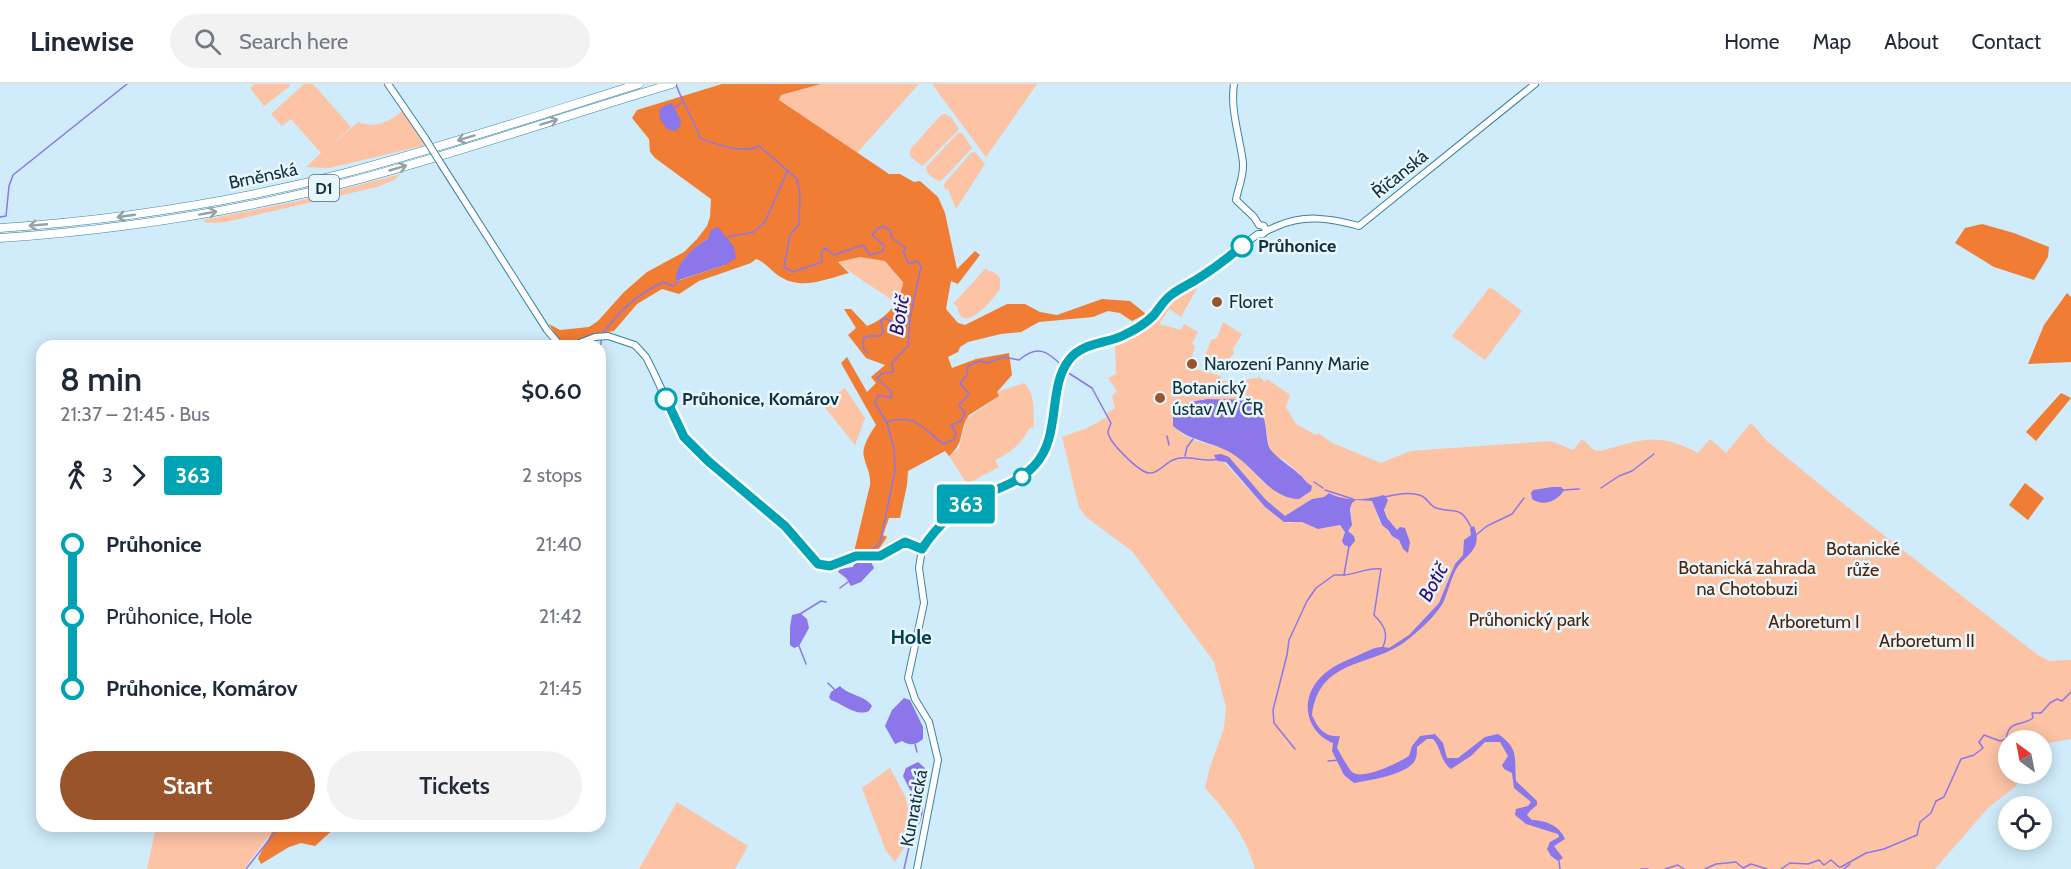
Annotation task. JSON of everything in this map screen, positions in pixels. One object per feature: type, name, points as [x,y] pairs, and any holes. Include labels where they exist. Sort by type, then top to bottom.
[{"type":"highway","name":"Brněnská","points":[[0,228],[148,213],[276,189],[403,157],[639,84]]},
{"type":"highway","name":"Brněnská","points":[[0,238],[151,222],[289,197],[406,166],[669,85]]},
{"type":"street","points":[[388,84],[556,340]]},
{"type":"street","points":[[587,340],[608,336],[635,345],[646,357],[684,437],[708,461],[785,526],[818,564],[830,566],[856,556],[880,556],[905,542],[922,549],[956,511],[978,497],[1009,486],[1036,464],[1044,451],[1052,428],[1061,373],[1079,350],[1117,338],[1139,326],[1154,315],[1170,296],[1266,230],[1236,200],[1243,165],[1234,84]]},
{"type":"street","name":"Říčanská","points":[[1266,230],[1286,222],[1306,218],[1336,220],[1359,226],[1535,84]]},
{"type":"street","points":[[1258,234],[1256,230],[1259,225]]},
{"type":"street","name":"Kunratická","points":[[917,869],[938,760],[929,722],[909,685],[909,672],[924,593],[919,568],[922,549]]},
{"type":"green space","points":[[255,84],[289,84],[290,86],[264,106],[250,88]]},
{"type":"green space","points":[[304,84],[313,84],[351,127],[324,152],[358,122],[371,125],[382,123],[404,109],[426,145],[329,168],[306,167],[321,153],[291,119],[282,126],[271,114]]},
{"type":"green space","points":[[821,84],[919,84],[857,153],[779,100],[781,95]]},
{"type":"green space","points":[[932,84],[1037,84],[986,157]]},
{"type":"green space","points":[[941,115],[951,117],[959,129],[922,166],[910,156],[910,150]]},
{"type":"green space","points":[[958,133],[962,133],[972,148],[944,178],[940,181],[933,178],[926,167]]},
{"type":"green space","points":[[975,152],[985,164],[956,209],[944,184],[971,153]]},
{"type":"green space","points":[[401,174],[394,180],[377,187],[226,222],[204,222],[204,220],[298,201]]},
{"type":"green space","points":[[860,257],[885,260],[903,282],[902,294],[896,303],[838,262]]},
{"type":"green space","points":[[986,268],[1000,278],[1000,289],[978,313],[965,318],[960,315],[957,306],[953,304]]},
{"type":"green space","name":"Průhonický park","points":[[1202,279],[1181,317],[1169,309],[1159,324],[1181,330],[1184,324],[1198,332],[1192,344],[1195,346],[1189,367],[1221,376],[1222,380],[1227,381],[1258,378],[1258,376],[1265,382],[1267,379],[1290,395],[1286,407],[1296,424],[1316,435],[1318,433],[1332,443],[1381,463],[1410,451],[1551,441],[1573,450],[1582,439],[1594,450],[1600,451],[1639,441],[1660,440],[1684,446],[1698,453],[1710,439],[1726,453],[1751,423],[1767,441],[1841,502],[2038,655],[2049,661],[2071,660],[2071,739],[2052,742],[2052,730],[1998,730],[1998,784],[2017,784],[2003,796],[1998,796],[1998,800],[1989,807],[1935,869],[1255,869],[1247,846],[1235,826],[1205,788],[1224,728],[1226,707],[1214,662],[1132,551],[1086,517],[1079,507],[1062,437],[1106,418],[1108,412],[1115,408],[1112,396],[1117,391],[1108,378],[1116,374],[1115,342],[1155,319],[1176,293]],"holes":[[[1208,399],[1244,401],[1264,417],[1269,448],[1276,457],[1284,460],[1300,474],[1310,486],[1265,484],[1232,453],[1187,437],[1175,427],[1172,420],[1190,402]],[[1229,457],[1266,500],[1285,516],[1312,499],[1324,497],[1329,493],[1344,500],[1350,499],[1352,522],[1348,531],[1354,536],[1354,544],[1344,537],[1345,532],[1340,525],[1318,529],[1302,521],[1288,523],[1281,520],[1265,507],[1223,461]],[[1384,497],[1388,500],[1385,508],[1388,520],[1397,530],[1405,528],[1410,542],[1403,549],[1399,540],[1392,536],[1379,521],[1375,504]]]},
{"type":"green space","points":[[1490,287],[1522,311],[1485,360],[1452,336]]},
{"type":"green space","points":[[1223,322],[1242,334],[1233,349],[1234,353],[1224,366],[1205,356],[1211,340],[1217,338]]},
{"type":"green space","points":[[1024,383],[1032,398],[1034,427],[1029,429],[1015,448],[995,460],[999,467],[967,484],[949,456],[959,448],[966,419],[999,396],[997,392]]},
{"type":"green space","points":[[845,388],[865,418],[855,445],[823,405]]},
{"type":"green space","points":[[890,768],[905,796],[914,833],[895,862],[886,851],[862,788]]},
{"type":"green space","points":[[677,802],[748,846],[735,869],[639,869]]},
{"type":"green space","points":[[155,832],[272,832],[244,869],[147,869]]},
{"type":"shaded area","points":[[722,84],[821,84],[781,95],[779,100],[889,174],[900,174],[914,182],[920,181],[938,197],[945,213],[957,269],[975,251],[980,255],[958,284],[951,281],[946,309],[958,323],[965,325],[1007,304],[1025,304],[1040,312],[1057,315],[1102,299],[1130,301],[1146,314],[1132,321],[1120,313],[1108,311],[1093,317],[1039,322],[1021,332],[968,342],[960,347],[958,352],[948,357],[952,368],[976,359],[1009,353],[1012,375],[997,392],[999,396],[969,415],[958,446],[949,456],[945,451],[908,471],[900,518],[889,518],[883,535],[887,537],[877,552],[854,552],[870,485],[863,453],[867,440],[876,425],[841,363],[847,357],[867,392],[876,383],[871,377],[885,365],[866,358],[848,335],[856,328],[844,309],[851,309],[867,326],[880,319],[891,309],[896,303],[903,282],[885,261],[860,257],[838,262],[849,273],[823,281],[796,283],[779,276],[756,259],[751,263],[699,281],[679,294],[662,289],[637,304],[614,331],[576,340],[561,340],[557,338],[549,324],[560,330],[589,327],[598,321],[624,292],[647,272],[684,252],[707,226],[711,199],[655,158],[650,152],[649,139],[632,118],[637,110]],"holes":[[[708,239],[725,265],[677,281],[679,269],[686,257]]]},
{"type":"shaded area","points":[[672,103],[681,121],[680,127],[675,131],[667,129],[660,119],[659,111],[662,107]]},
{"type":"shaded area","points":[[1982,224],[2014,233],[2049,247],[2048,257],[2034,280],[1994,267],[1955,243],[1965,228]]},
{"type":"shaded area","points":[[718,227],[734,247],[736,258],[725,265],[676,281],[678,269],[686,257],[708,239],[711,230]]},
{"type":"shaded area","points":[[2067,293],[2071,297],[2071,362],[2028,364],[2044,325]]},
{"type":"shaded area","points":[[2061,393],[2071,398],[2036,441],[2026,432]]},
{"type":"shaded area","points":[[1208,399],[1240,400],[1256,406],[1265,422],[1269,447],[1312,486],[1311,491],[1299,499],[1280,494],[1230,452],[1188,436],[1173,426],[1173,416],[1189,402]]},
{"type":"shaded area","points":[[1221,454],[1229,457],[1266,500],[1285,516],[1312,499],[1324,497],[1329,493],[1342,498],[1356,499],[1384,495],[1388,500],[1384,510],[1387,518],[1397,530],[1400,527],[1405,528],[1410,542],[1408,553],[1403,549],[1399,540],[1382,525],[1372,501],[1356,500],[1352,503],[1350,509],[1352,525],[1348,531],[1354,536],[1355,541],[1350,547],[1344,545],[1342,541],[1345,532],[1340,525],[1318,529],[1302,522],[1284,522],[1265,507],[1226,462],[1217,461],[1214,455]]},
{"type":"shaded area","points":[[2025,483],[2044,498],[2028,520],[2009,505]]},
{"type":"shaded area","points":[[1561,487],[1564,490],[1550,502],[1541,503],[1532,499],[1533,490]]},
{"type":"shaded area","points":[[1474,526],[1476,544],[1457,569],[1443,603],[1433,617],[1397,647],[1337,672],[1326,682],[1317,696],[1312,715],[1322,731],[1340,736],[1337,748],[1350,770],[1357,774],[1381,770],[1409,756],[1412,746],[1420,736],[1435,734],[1443,743],[1447,758],[1458,758],[1485,737],[1498,734],[1513,750],[1516,781],[1537,801],[1537,805],[1527,815],[1532,820],[1542,821],[1556,827],[1563,834],[1565,839],[1554,846],[1563,858],[1558,861],[1547,849],[1550,842],[1559,837],[1558,834],[1526,824],[1515,815],[1516,809],[1528,806],[1531,802],[1514,788],[1512,773],[1504,769],[1502,765],[1508,756],[1500,742],[1485,742],[1471,756],[1451,769],[1433,739],[1427,739],[1417,747],[1416,759],[1409,767],[1387,776],[1354,783],[1344,775],[1332,751],[1333,743],[1317,731],[1308,715],[1309,696],[1324,674],[1338,664],[1371,650],[1381,647],[1389,648],[1409,635],[1439,603],[1455,564],[1463,555],[1464,540],[1471,535],[1470,528]]},
{"type":"shaded area","points":[[865,558],[874,568],[861,582],[851,586],[838,572],[840,569],[853,567],[856,559]]},
{"type":"shaded area","points":[[800,613],[807,619],[809,628],[799,646],[794,648],[790,645],[792,615]]},
{"type":"shaded area","points":[[840,686],[869,702],[872,706],[869,711],[854,711],[831,700],[829,697],[831,692]]},
{"type":"shaded area","points":[[904,698],[910,700],[923,727],[923,739],[915,744],[902,741],[895,744],[885,726],[892,710]]},
{"type":"shaded area","points":[[918,762],[926,769],[923,790],[919,794],[910,790],[903,776],[906,768]]},
{"type":"shaded area","points":[[272,832],[330,832],[315,846],[301,843],[289,847],[261,864],[258,858]]},
{"type":"waterway","points":[[0,217],[6,216],[9,186],[13,175],[127,84]]},
{"type":"waterway","name":"Botič","points":[[676,84],[700,138],[737,149],[759,146],[797,179],[800,195],[799,224],[790,235],[784,267],[793,272],[822,262],[821,253],[825,248],[834,255],[863,245],[870,255],[883,251],[884,245],[872,235],[883,226],[890,230],[892,238],[906,248],[903,252],[909,264],[917,261],[921,267],[910,317],[908,346],[892,363],[893,372],[881,374],[877,378],[892,392],[891,398],[878,395],[875,403],[886,422],[904,419],[912,421],[943,444],[954,439],[956,433],[951,425],[961,421],[965,413],[959,405],[969,394],[960,383],[967,375],[968,366],[980,361],[987,363],[1004,357],[1019,360],[1037,351],[1047,353],[1062,366]]},
{"type":"waterway","points":[[674,108],[681,103]]},
{"type":"waterway","points":[[728,237],[754,232],[765,222],[788,170]]},
{"type":"waterway","points":[[601,335],[622,311],[644,293],[663,282],[673,286],[679,281]]},
{"type":"waterway","points":[[868,353],[863,348],[864,338],[881,336],[883,332],[881,321],[885,318],[894,323],[910,321]]},
{"type":"waterway","name":"Botič","points":[[1067,372],[1092,388],[1111,423],[1109,436],[1124,455],[1144,471],[1155,472],[1178,458],[1218,459]]},
{"type":"waterway","points":[[868,553],[880,543],[895,471],[894,449],[887,423]]},
{"type":"waterway","points":[[1167,436],[1169,445]]},
{"type":"waterway","name":"Botič","points":[[1185,456],[1187,447],[1193,439]]},
{"type":"waterway","points":[[1601,488],[1619,476],[1632,471],[1654,454]]},
{"type":"waterway","name":"Botič","points":[[1314,482],[1323,488]]},
{"type":"waterway","points":[[1563,490],[1579,489]]},
{"type":"waterway","name":"Botič","points":[[1325,490],[1353,499]]},
{"type":"waterway","name":"Botič","points":[[1385,497],[1418,494],[1436,508],[1460,512],[1471,527]]},
{"type":"waterway","points":[[1476,535],[1487,526],[1512,514],[1524,498]]},
{"type":"waterway","name":"Botič","points":[[1349,546],[1344,575],[1381,569],[1374,615],[1384,630],[1386,638],[1383,647]]},
{"type":"waterway","name":"Botič","points":[[1295,749],[1274,723],[1273,710],[1289,640],[1307,601],[1316,588],[1334,575],[1344,575]]},
{"type":"waterway","points":[[840,588],[848,582]]},
{"type":"waterway","points":[[800,614],[821,601],[826,602]]},
{"type":"waterway","points":[[799,646],[806,664]]},
{"type":"waterway","points":[[828,683],[835,690]]},
{"type":"waterway","points":[[1781,869],[1790,863],[1808,864],[1819,860],[1824,865],[1831,860],[1841,867],[1866,853],[1884,849],[1917,835],[1920,822],[1931,813],[1936,801],[1944,797],[1961,759],[1974,755],[1983,748],[1979,742],[1984,735],[2000,741],[2006,739],[2013,726],[2029,721],[2033,718],[2032,713],[2041,713],[2050,703],[2057,699],[2062,701],[2071,692]]},
{"type":"waterway","points":[[915,744],[917,752]]},
{"type":"waterway","name":"Botič","points":[[1328,761],[1340,760]]},
{"type":"waterway","points":[[904,869],[909,847],[922,812],[921,792]]},
{"type":"waterway","points":[[246,869],[275,832]]},
{"type":"waterway","name":"Botič","points":[[1559,861],[1560,869]]},
{"type":"waterway","points":[[1705,869],[1716,864],[1736,862],[1743,868],[1751,864],[1767,869]]},
{"type":"waterway","points":[[1844,869],[1850,864]]},
{"type":"waterway","points":[[1665,869],[1678,865],[1684,869]]},
{"type":"waterway","points":[[1641,869],[1648,869]]},
{"type":"bus line","name":"363","points":[[666,399],[684,437],[708,461],[785,526],[818,564],[830,566],[856,556],[880,556],[905,542],[922,549],[956,511],[972,500],[1000,490],[1022,478],[1040,459],[1052,428],[1060,377],[1071,357],[1090,345],[1130,332],[1152,316],[1174,293],[1242,246]]},
{"type":"place","name":"Průhonice","points":[[1242,246]]},
{"type":"place","name":"Floret","points":[[1217,302]]},
{"type":"place","name":"Narození Panny Marie","points":[[1192,364]]},
{"type":"place","name":"Botanický ústav AV ČR","points":[[1160,398]]},
{"type":"place","name":"Průhonice, Komárov","points":[[666,399]]},
{"type":"district","name":"Hole","points":[[911,637]]},
{"type":"park label","name":"Botanické růže","points":[[1863,559]]},
{"type":"park label","name":"Botanická zahrada na Chotobuzi","points":[[1747,578]]},
{"type":"park label","name":"Arboretum I","points":[[1814,622]]},
{"type":"park label","name":"Arboretum II","points":[[1927,641]]}]
